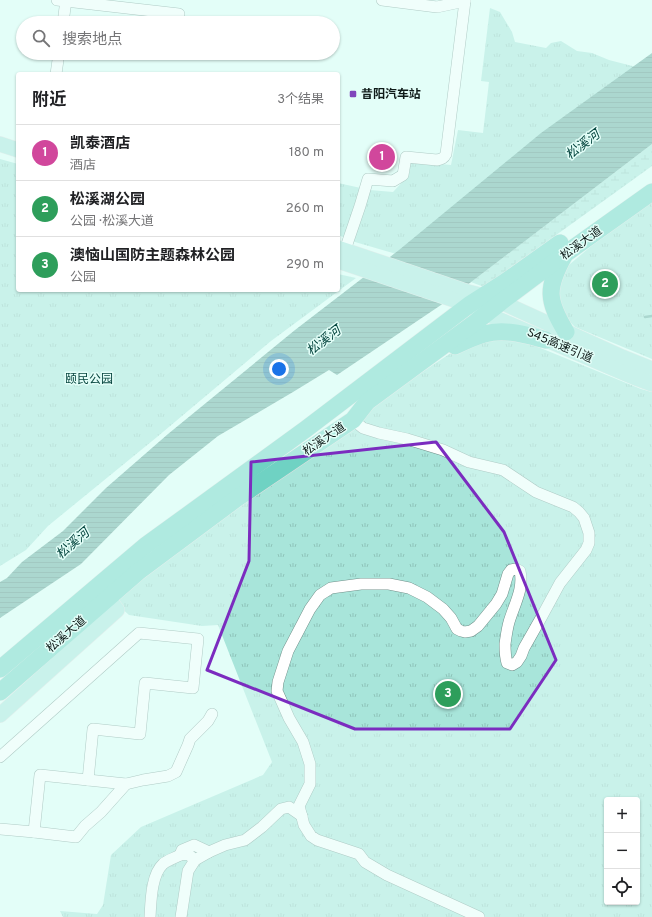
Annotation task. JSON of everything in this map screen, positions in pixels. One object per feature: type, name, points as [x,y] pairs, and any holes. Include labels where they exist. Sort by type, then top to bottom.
[{"type":"highway","name":"松溪大道","points":[[0,669],[145,546],[306,429],[469,298],[505,282],[652,179]]},
{"type":"highway","name":"松溪大道","points":[[0,692],[138,572],[236,499],[353,420],[367,402],[487,314],[565,254],[652,192]]},
{"type":"highway","points":[[565,254],[556,270],[551,292],[553,308],[566,332]]},
{"type":"highway","points":[[424,360],[480,335],[493,332],[509,332],[546,340]]},
{"type":"main road","points":[[0,135],[16,140]]},
{"type":"main road","points":[[0,144],[16,149]]},
{"type":"main road","points":[[343,250],[364,263],[469,298]]},
{"type":"main road","name":"S45高速引道","points":[[469,298],[501,302],[652,369]]},
{"type":"main road","name":"S45高速引道","points":[[469,298],[487,314],[652,384]]},
{"type":"main road","points":[[0,715],[117,610],[108,598]]},
{"type":"street","points":[[63,16],[63,0],[179,14]]},
{"type":"street","points":[[343,250],[360,206],[368,179],[393,182],[403,175],[406,157],[437,160],[444,157],[446,154],[462,0],[437,7],[382,0]]},
{"type":"street","points":[[56,72],[58,60]]},
{"type":"street","points":[[353,420],[363,428],[442,450],[469,462],[503,470],[536,492],[573,507],[584,518],[588,526],[589,538],[586,550],[560,583],[521,656],[512,665],[507,663],[505,648],[506,633],[521,585],[520,571],[516,569],[511,570],[508,574],[502,594],[496,604],[478,626],[471,631],[465,632],[461,632],[457,629],[443,608],[427,596],[409,588],[389,584],[361,584],[330,588],[320,595],[310,609],[288,651],[278,682],[277,691],[289,718],[303,742],[310,764],[310,784],[299,806],[304,825],[311,836],[317,840],[359,854],[365,862],[387,875],[479,917]]},
{"type":"street","points":[[0,757],[139,633],[198,639],[193,688],[145,683],[140,734],[93,730],[88,780]]},
{"type":"street","points":[[34,832],[40,775],[126,784],[168,776],[176,772],[190,739],[208,721],[212,714]]},
{"type":"street","points":[[0,829],[76,837],[126,784]]},
{"type":"street","points":[[181,917],[188,871],[195,860],[225,845],[245,840],[262,827],[281,809],[289,807],[302,816]]},
{"type":"street","points":[[180,855],[182,850],[194,845],[209,852]]},
{"type":"street","points":[[150,917],[152,887],[157,872],[163,864],[180,855],[188,854],[195,860]]},
{"type":"highlighted area","points":[[436,442],[504,532],[556,660],[510,729],[355,729],[207,670],[249,561],[251,462]]},
{"type":"green space","points":[[490,8],[500,12],[512,32],[515,42],[546,48],[551,43],[561,41],[577,51],[592,53],[609,60],[640,68],[403,256],[355,242],[340,236],[340,183],[370,190],[393,192],[409,175],[411,161],[451,165],[458,130],[483,133],[489,82],[481,81]]},
{"type":"green space","points":[[652,144],[652,166],[484,287],[471,282]]},
{"type":"green space","name":"颐民公园","points":[[0,159],[16,163],[16,292],[337,292],[271,341],[48,526],[26,550],[0,566]]},
{"type":"green space","points":[[652,202],[652,359],[575,327],[567,319],[557,298],[563,270],[596,242]]},
{"type":"green space","name":"颐民公园","points":[[340,274],[356,278],[340,290]]},
{"type":"green space","points":[[485,337],[516,338],[641,389],[652,392],[652,917],[63,917],[60,911],[97,914],[103,905],[111,855],[141,827],[263,775],[272,762],[218,625],[202,626],[129,615],[108,596],[327,435],[457,349]]},
{"type":"water","name":"松溪河","points":[[652,53],[652,144],[441,305],[337,375],[329,370],[218,436],[169,475],[81,564],[0,618],[0,582],[7,578],[22,562],[63,531],[106,488],[168,434],[295,330],[399,250],[541,133]]},
{"type":"waterway","points":[[645,317],[652,316]]},
{"type":"place","name":"昔阳汽车站","points":[[353,94]]},
{"type":"place","name":"凯泰酒店","points":[[382,157]]},
{"type":"place","name":"松溪湖公园","points":[[605,284]]},
{"type":"place","name":"澳恼山国防主题森林公园","points":[[448,694]]}]
